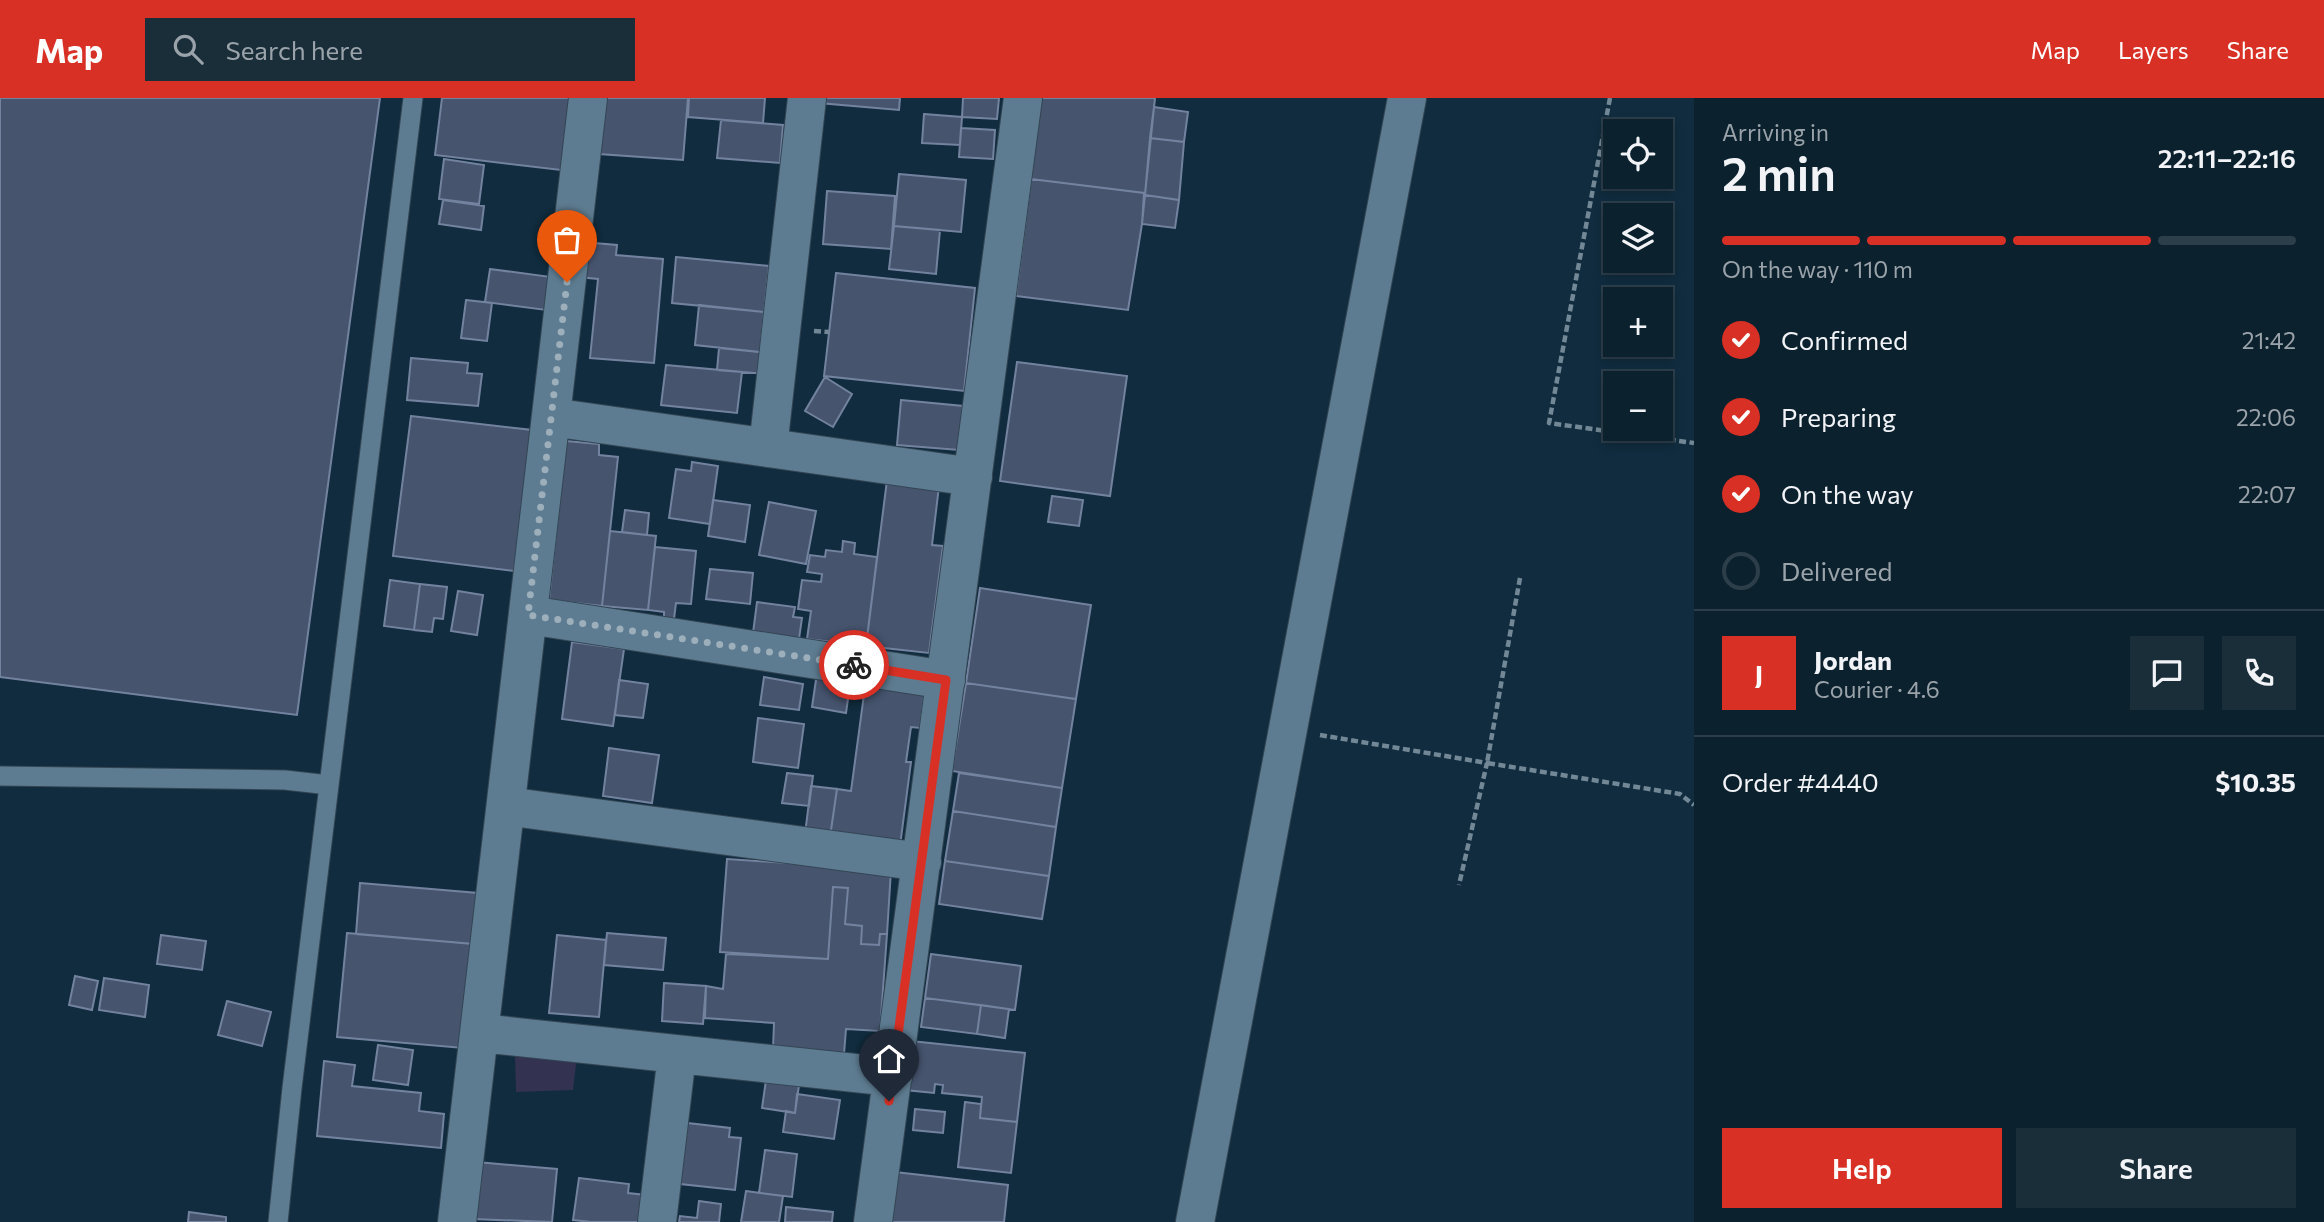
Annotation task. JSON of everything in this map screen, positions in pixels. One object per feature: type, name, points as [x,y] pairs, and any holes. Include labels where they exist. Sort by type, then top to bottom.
[{"type":"street","points":[[457,1222],[588,98]]},
{"type":"street","points":[[768,448],[807,98]]},
{"type":"street","points":[[873,1222],[1023,98]]},
{"type":"street","points":[[1195,1222],[1407,98]]},
{"type":"street","points":[[551,417],[973,477]]},
{"type":"street","points":[[528,615],[946,680]]},
{"type":"street","points":[[506,806],[922,862]]},
{"type":"street","points":[[481,1033],[893,1077]]},
{"type":"street","points":[[657,1222],[677,1055]]},
{"type":"lane","points":[[278,1222],[413,98]]},
{"type":"lane","points":[[0,776],[285,780],[329,785]]},
{"type":"path","points":[[1610,98],[1549,423],[1694,443]]},
{"type":"path","points":[[1459,885],[1488,763],[1520,578]]},
{"type":"path","points":[[1288,729],[1680,794],[1694,805]]},
{"type":"shaded area","points":[[515,1056],[577,1056],[573,1090],[516,1092]]},
{"type":"building","points":[[0,98],[380,98],[297,715],[0,677]]},
{"type":"building","points":[[442,98],[578,98],[569,171],[435,155]]},
{"type":"building","points":[[604,98],[688,98],[683,160],[599,154]]},
{"type":"building","points":[[689,98],[765,98],[763,123],[688,117]]},
{"type":"building","points":[[820,98],[900,98],[899,110],[819,103]]},
{"type":"building","points":[[963,98],[999,98],[997,119],[962,117]]},
{"type":"building","points":[[1041,98],[1155,98],[1145,195],[1031,179]]},
{"type":"building","points":[[1154,107],[1188,112],[1184,142],[1150,138]]},
{"type":"building","points":[[924,114],[962,117],[960,145],[922,143]]},
{"type":"building","points":[[721,120],[783,125],[780,163],[717,158]]},
{"type":"building","points":[[961,128],[995,130],[993,159],[959,157]]},
{"type":"building","points":[[1150,138],[1184,142],[1179,200],[1145,195]]},
{"type":"building","points":[[444,159],[484,165],[479,204],[439,199]]},
{"type":"building","points":[[899,174],[966,180],[961,232],[894,226]]},
{"type":"building","points":[[1031,179],[1144,193],[1142,224],[1128,310],[1016,296]]},
{"type":"building","points":[[827,191],[895,196],[891,249],[823,244]]},
{"type":"building","points":[[1145,195],[1179,200],[1175,228],[1142,224]]},
{"type":"building","points":[[443,200],[484,206],[481,230],[439,224]]},
{"type":"building","points":[[894,226],[940,230],[936,274],[889,269]]},
{"type":"building","points":[[582,242],[617,245],[616,255],[663,259],[654,363],[590,358],[598,279],[578,277]]},
{"type":"building","points":[[676,257],[769,266],[764,312],[672,303]]},
{"type":"building","points":[[490,269],[551,277],[546,310],[485,302]]},
{"type":"building","points":[[836,273],[975,288],[964,391],[824,376]]},
{"type":"building","points":[[466,300],[492,303],[487,341],[461,338]]},
{"type":"building","points":[[699,305],[764,312],[760,352],[695,345]]},
{"type":"building","points":[[719,348],[768,353],[766,374],[717,370]]},
{"type":"building","points":[[411,358],[468,363],[467,373],[482,374],[478,406],[407,400]]},
{"type":"building","points":[[1017,362],[1127,376],[1110,496],[1000,481]]},
{"type":"building","points":[[666,365],[742,372],[737,413],[661,405]]},
{"type":"building","points":[[825,377],[852,394],[833,427],[805,411]]},
{"type":"building","points":[[901,400],[963,406],[959,450],[897,445]]},
{"type":"building","points":[[411,416],[532,430],[514,571],[393,556]]},
{"type":"building","points":[[566,441],[599,444],[599,455],[618,457],[602,606],[549,600]]},
{"type":"building","points":[[692,462],[718,466],[710,524],[669,518],[676,469],[691,471]]},
{"type":"building","points":[[887,480],[939,486],[932,545],[943,546],[929,653],[866,646]]},
{"type":"building","points":[[1052,496],[1083,500],[1079,526],[1048,522]]},
{"type":"building","points":[[713,500],[750,505],[745,542],[708,536]]},
{"type":"building","points":[[769,502],[816,511],[806,564],[759,555]]},
{"type":"building","points":[[625,510],[649,513],[647,535],[622,532]]},
{"type":"building","points":[[610,531],[656,536],[648,610],[602,606]]},
{"type":"building","points":[[843,541],[855,543],[854,554],[877,557],[866,646],[807,639],[811,611],[798,609],[802,580],[821,582],[822,574],[807,572],[810,555],[825,557],[826,550],[842,552]]},
{"type":"building","points":[[655,547],[696,551],[691,604],[676,603],[674,619],[664,618],[664,612],[648,610]]},
{"type":"building","points":[[710,569],[753,573],[750,604],[706,599]]},
{"type":"building","points":[[390,580],[420,584],[414,630],[384,626]]},
{"type":"building","points":[[420,584],[447,587],[443,619],[434,618],[432,632],[414,630]]},
{"type":"building","points":[[980,588],[1091,605],[1076,699],[966,683]]},
{"type":"building","points":[[458,591],[483,595],[477,635],[451,631]]},
{"type":"building","points":[[757,602],[795,607],[793,617],[802,618],[799,639],[753,633]]},
{"type":"building","points":[[572,642],[624,649],[613,726],[562,719]]},
{"type":"building","points":[[867,672],[925,689],[920,728],[911,727],[906,762],[911,762],[900,846],[830,837],[837,789],[851,791]]},
{"type":"building","points":[[817,673],[851,678],[846,713],[812,707]]},
{"type":"building","points":[[764,677],[803,684],[799,710],[760,705]]},
{"type":"building","points":[[619,680],[648,684],[643,718],[615,715]]},
{"type":"building","points":[[966,683],[1076,699],[1062,788],[952,771]]},
{"type":"building","points":[[758,718],[804,724],[798,768],[753,762]]},
{"type":"building","points":[[609,748],[659,755],[652,803],[603,796]]},
{"type":"building","points":[[787,773],[813,776],[809,806],[782,803]]},
{"type":"building","points":[[959,773],[1062,788],[1056,827],[953,811]]},
{"type":"building","points":[[811,786],[837,789],[830,837],[805,834]]},
{"type":"building","points":[[953,811],[1056,827],[1049,876],[945,861]]},
{"type":"building","points":[[727,859],[891,870],[887,934],[880,934],[879,945],[861,944],[862,926],[845,924],[848,888],[833,887],[828,959],[720,952]]},
{"type":"building","points":[[945,861],[1049,876],[1042,919],[939,904]]},
{"type":"building","points":[[360,883],[478,893],[473,944],[356,934]]},
{"type":"building","points":[[833,887],[848,888],[845,924],[862,926],[861,944],[879,945],[880,934],[887,934],[880,1031],[846,1029],[844,1054],[773,1049],[774,1023],[705,1018],[706,986],[723,989],[726,954],[828,959]]},
{"type":"building","points":[[347,933],[473,944],[463,1048],[337,1037]]},
{"type":"building","points":[[607,933],[666,938],[663,970],[604,965]]},
{"type":"building","points":[[161,935],[206,941],[202,970],[157,964]]},
{"type":"building","points":[[557,935],[606,940],[599,1017],[549,1013]]},
{"type":"building","points":[[931,954],[1021,966],[1015,1010],[925,998]]},
{"type":"building","points":[[75,976],[98,981],[92,1010],[69,1005]]},
{"type":"building","points":[[104,978],[149,985],[145,1017],[99,1010]]},
{"type":"building","points":[[664,983],[706,986],[703,1024],[662,1021]]},
{"type":"building","points":[[925,998],[981,1005],[977,1034],[921,1027]]},
{"type":"building","points":[[227,1001],[271,1012],[262,1046],[218,1035]]},
{"type":"building","points":[[981,1005],[1009,1009],[1005,1038],[977,1034]]},
{"type":"building","points":[[911,1041],[1025,1053],[1017,1122],[980,1118],[982,1097],[942,1093],[943,1085],[935,1084],[934,1093],[905,1090]]},
{"type":"building","points":[[378,1045],[413,1050],[408,1085],[373,1080]]},
{"type":"building","points":[[324,1061],[355,1065],[352,1086],[421,1093],[419,1111],[444,1114],[441,1148],[317,1136]]},
{"type":"building","points":[[767,1073],[800,1078],[795,1113],[762,1108]]},
{"type":"building","points":[[797,1094],[840,1100],[834,1139],[783,1132],[786,1111],[795,1113]]},
{"type":"building","points":[[965,1102],[981,1104],[980,1118],[1017,1122],[1011,1173],[958,1167]]},
{"type":"building","points":[[915,1109],[945,1112],[943,1133],[913,1130]]},
{"type":"building","points":[[679,1122],[730,1128],[729,1137],[741,1138],[735,1190],[671,1183]]},
{"type":"building","points":[[765,1150],[797,1154],[792,1197],[759,1193]]},
{"type":"building","points":[[477,1162],[557,1169],[552,1222],[472,1219]]},
{"type":"building","points":[[895,1172],[1008,1185],[1004,1222],[889,1222]]},
{"type":"building","points":[[579,1178],[629,1184],[628,1193],[646,1195],[642,1222],[573,1220]]},
{"type":"building","points":[[746,1191],[783,1196],[779,1222],[741,1222]]},
{"type":"building","points":[[699,1201],[721,1204],[719,1222],[679,1222],[680,1216],[697,1218]]},
{"type":"building","points":[[786,1207],[833,1212],[832,1222],[785,1222]]},
{"type":"building","points":[[189,1212],[226,1217],[226,1222],[188,1222]]},
{"type":"way so far","points":[[567,282],[528,615],[854,665]]},
{"type":"route","points":[[854,665],[946,680],[889,1101]]}]
